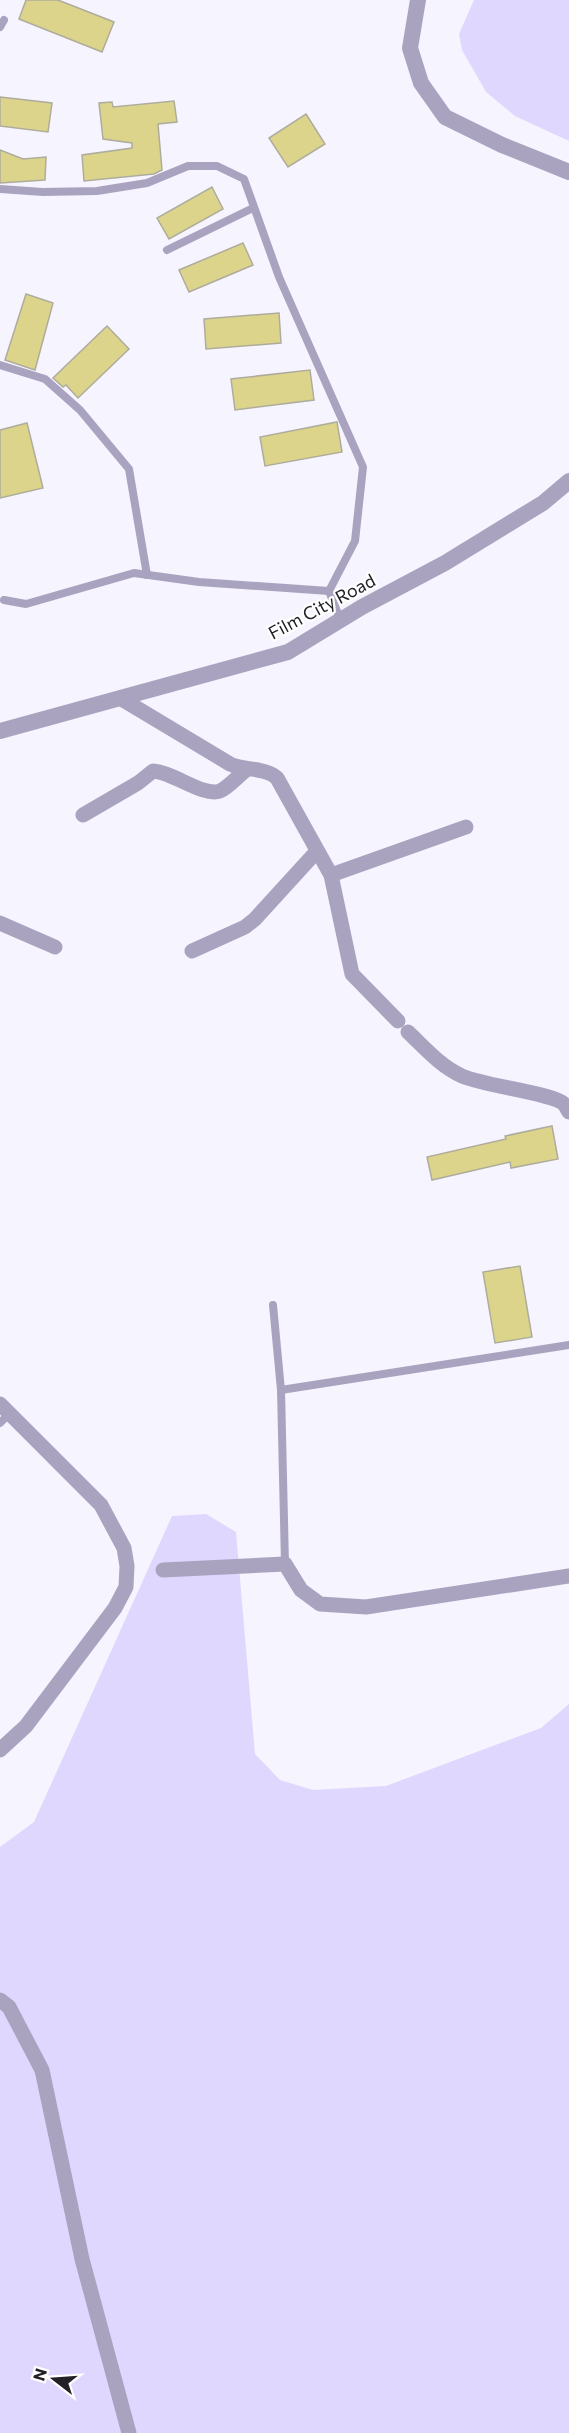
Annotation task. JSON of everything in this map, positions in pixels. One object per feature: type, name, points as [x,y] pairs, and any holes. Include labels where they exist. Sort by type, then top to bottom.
[{"type":"street","points":[[418,0],[410,48],[421,83],[445,117],[502,145],[569,172]]},
{"type":"street","name":"Film City Road","points":[[0,731],[288,652],[340,619],[445,563],[543,503],[569,481]]},
{"type":"street","points":[[120,698],[230,764],[246,770],[266,771],[277,778],[331,875],[352,974],[441,1064],[479,1083],[552,1099],[564,1104],[569,1112]]},
{"type":"street","points":[[83,815],[138,783],[153,771],[164,771],[209,793],[220,790],[246,770]]},
{"type":"street","points":[[331,875],[466,827]]},
{"type":"street","points":[[192,951],[245,927],[255,919],[317,851]]},
{"type":"street","points":[[0,923],[55,947]]},
{"type":"street","points":[[0,1750],[26,1726],[115,1608],[126,1587],[127,1566],[123,1548],[101,1505],[3,1414]]},
{"type":"street","points":[[163,1570],[285,1564],[301,1590],[320,1605],[366,1607],[569,1576]]},
{"type":"street","points":[[0,2000],[9,2007],[42,2070],[82,2259],[129,2433]]},
{"type":"lane","points":[[0,189],[43,192],[97,191],[147,183],[188,166],[217,166],[244,179],[279,277],[363,467],[354,542],[329,591],[340,619]]},
{"type":"lane","points":[[166,250],[253,208]]},
{"type":"lane","points":[[0,365],[45,379],[80,410],[129,469],[147,575]]},
{"type":"lane","points":[[4,600],[26,604],[135,573],[199,582],[329,591]]},
{"type":"lane","points":[[273,1305],[281,1390],[285,1564]]},
{"type":"lane","points":[[281,1390],[569,1345]]},
{"type":"shaded area","points":[[474,0],[569,0],[569,141],[515,116],[486,92],[462,50],[459,34]]},
{"type":"shaded area","points":[[206,1514],[236,1532],[255,1754],[280,1780],[313,1790],[386,1786],[541,1728],[569,1704],[569,2433],[0,2433],[0,1847],[34,1822],[172,1516]]},
{"type":"building","points":[[26,0],[58,0],[114,22],[102,52],[19,19]]},
{"type":"building","points":[[0,97],[52,103],[48,132],[0,126]]},
{"type":"building","points":[[174,101],[177,122],[158,124],[162,170],[154,174],[84,181],[82,155],[132,148],[132,143],[103,139],[99,103],[112,102],[113,107]]},
{"type":"building","points":[[306,114],[325,144],[288,167],[269,138]]},
{"type":"building","points":[[0,150],[23,159],[46,157],[45,180],[0,183]]},
{"type":"building","points":[[212,187],[223,209],[169,239],[157,218]]},
{"type":"building","points":[[243,243],[253,265],[189,292],[179,270]]},
{"type":"building","points":[[26,294],[53,303],[35,370],[5,360]]},
{"type":"building","points":[[279,313],[281,343],[206,349],[204,319]]},
{"type":"building","points":[[107,326],[129,349],[78,398],[66,385],[63,387],[53,378]]},
{"type":"building","points":[[310,370],[314,400],[235,410],[231,379]]},
{"type":"building","points":[[337,422],[342,452],[265,466],[260,437]]},
{"type":"building","points":[[27,423],[43,488],[0,498],[0,430]]},
{"type":"building","points":[[552,1126],[558,1159],[511,1168],[510,1162],[432,1180],[427,1157]]},
{"type":"building","points":[[520,1266],[532,1337],[495,1343],[483,1272]]}]
